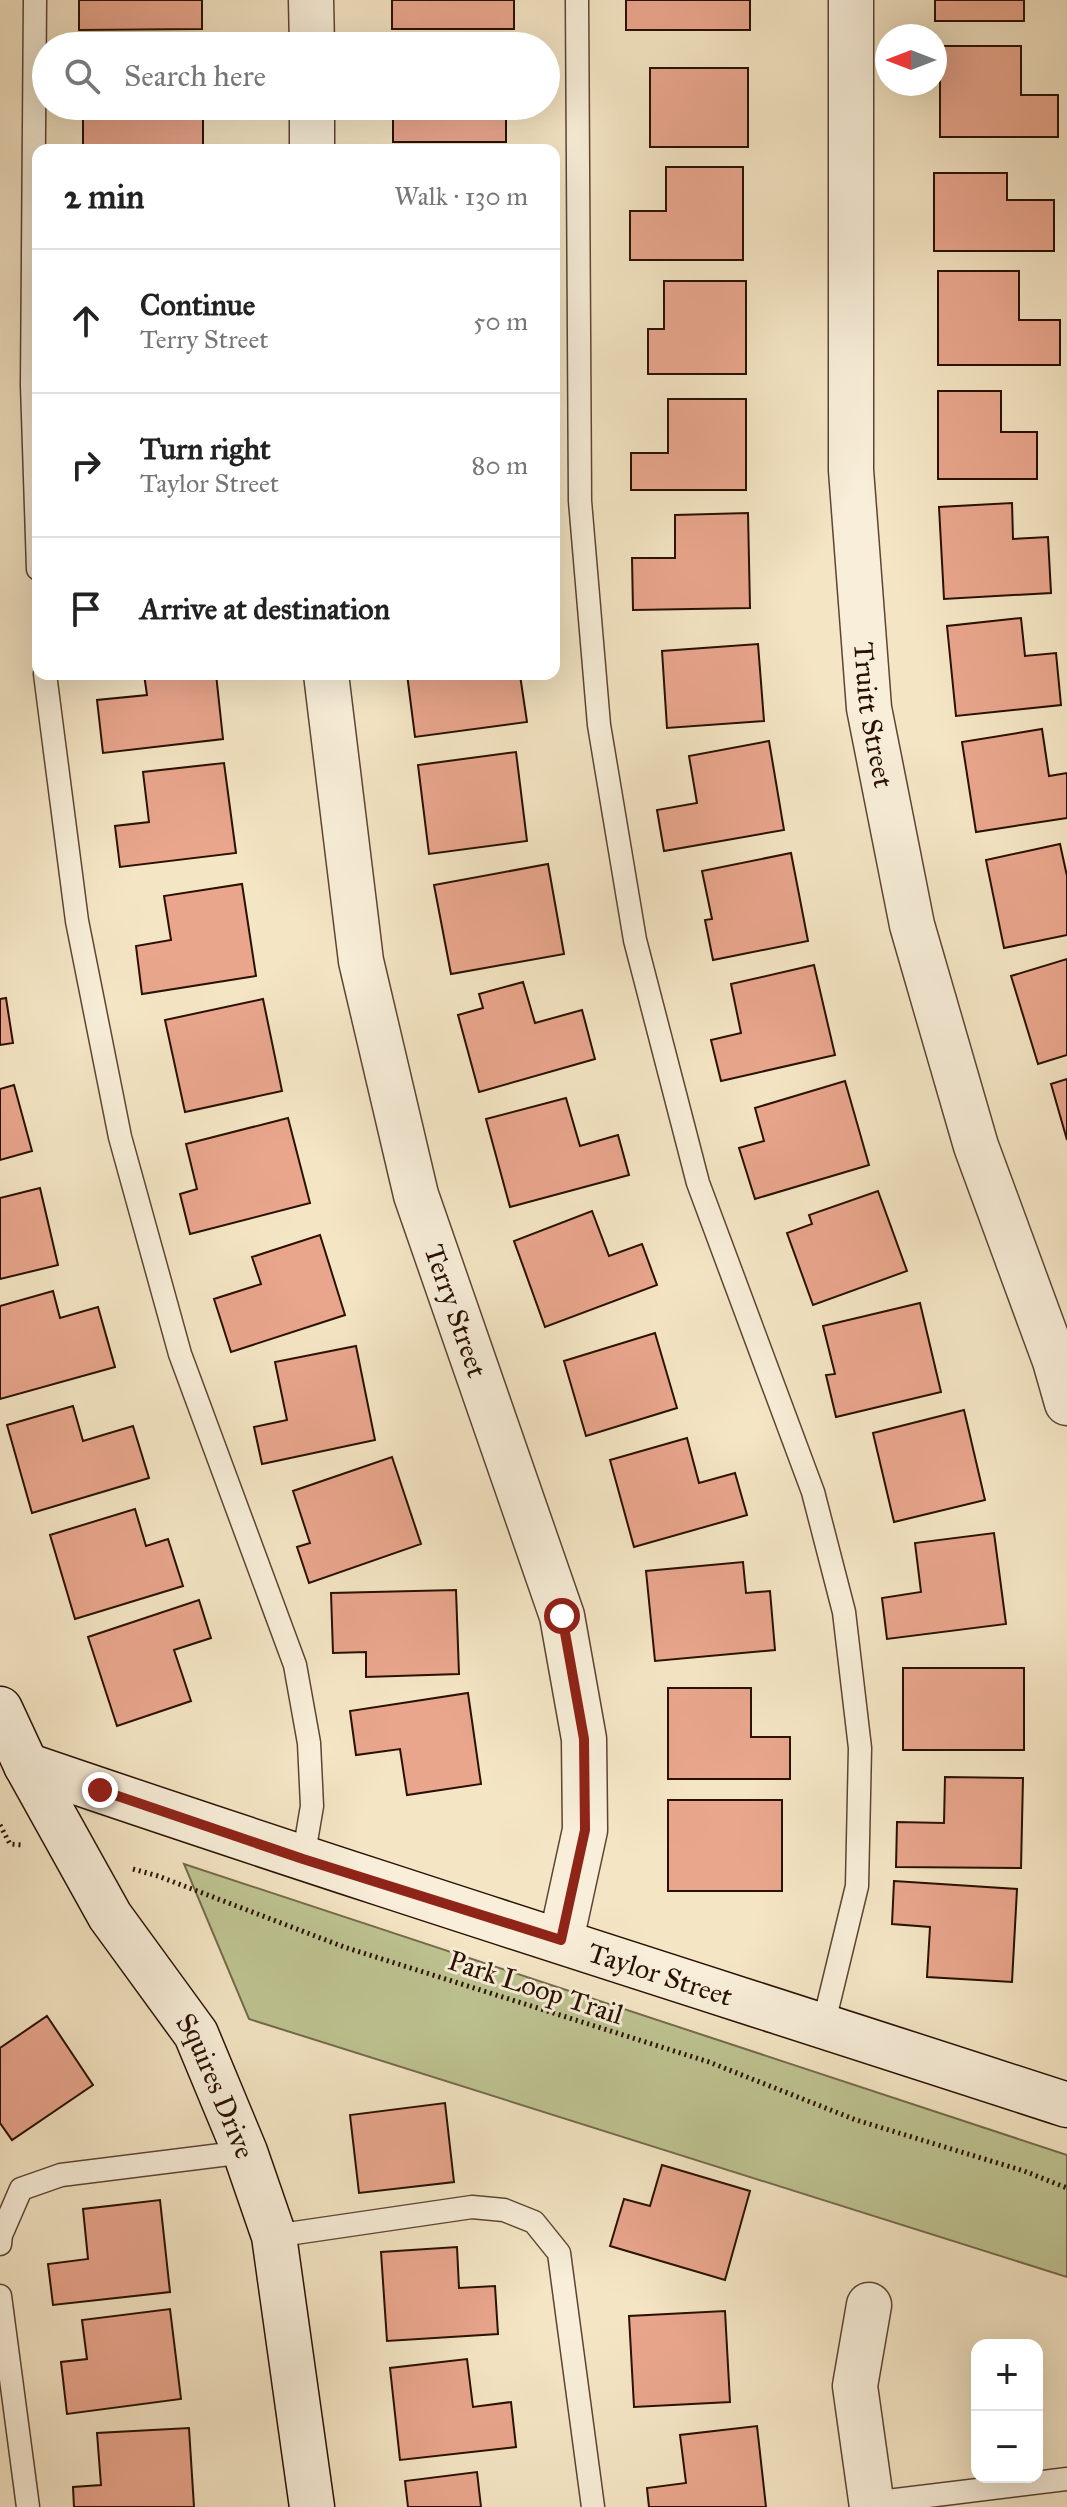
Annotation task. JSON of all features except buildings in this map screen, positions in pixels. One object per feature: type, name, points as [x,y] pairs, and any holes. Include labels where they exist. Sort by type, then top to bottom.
[{"type":"street","points":[[311,0],[312,32]]},
{"type":"street","name":"Truitt Street","points":[[851,0],[851,470],[869,708],[912,925],[976,1146],[1055,1361],[1067,1403]]},
{"type":"street","points":[[312,120],[312,144]]},
{"type":"street","name":"Terry Street","points":[[327,680],[361,961],[416,1195],[562,1616],[584,1739],[585,1830],[561,1940]]},
{"type":"street","name":"Squires Drive","points":[[0,1709],[13,1762],[75,1853],[110,1916],[196,2034],[245,2152],[274,2236],[312,2507]]},
{"type":"street","name":"Taylor Street","points":[[13,1762],[303,1859],[1067,2105]]},
{"type":"street","points":[[869,2305],[855,2386],[872,2505]]},
{"type":"lane","points":[[35,0],[35,32]]},
{"type":"lane","points":[[577,0],[580,501],[599,725],[635,940],[698,1183],[813,1492],[844,1612],[860,1748],[857,1886],[823,2026]]},
{"type":"lane","points":[[34,120],[34,144]]},
{"type":"lane","points":[[46,680],[77,921],[120,1137],[180,1354],[295,1665],[309,1743],[312,1806],[303,1859]]},
{"type":"lane","points":[[0,2244],[21,2189],[61,2175],[245,2152]]},
{"type":"lane","points":[[274,2236],[472,2207],[504,2210],[534,2222],[559,2253],[593,2507]]},
{"type":"lane","points":[[0,2296],[28,2507]]},
{"type":"lane","points":[[872,2505],[1067,2479]]},
{"type":"path","name":"Park Loop Trail","points":[[0,1825],[10,1844],[75,1853],[158,1876],[358,1952],[709,2062],[856,2120],[1024,2171],[1067,2188]]},
{"type":"green space","points":[[184,1864],[1067,2155],[1067,2277],[249,2019]]},
{"type":"route","points":[[100,1790],[303,1859],[561,1940],[585,1830],[584,1739],[562,1616]]}]
